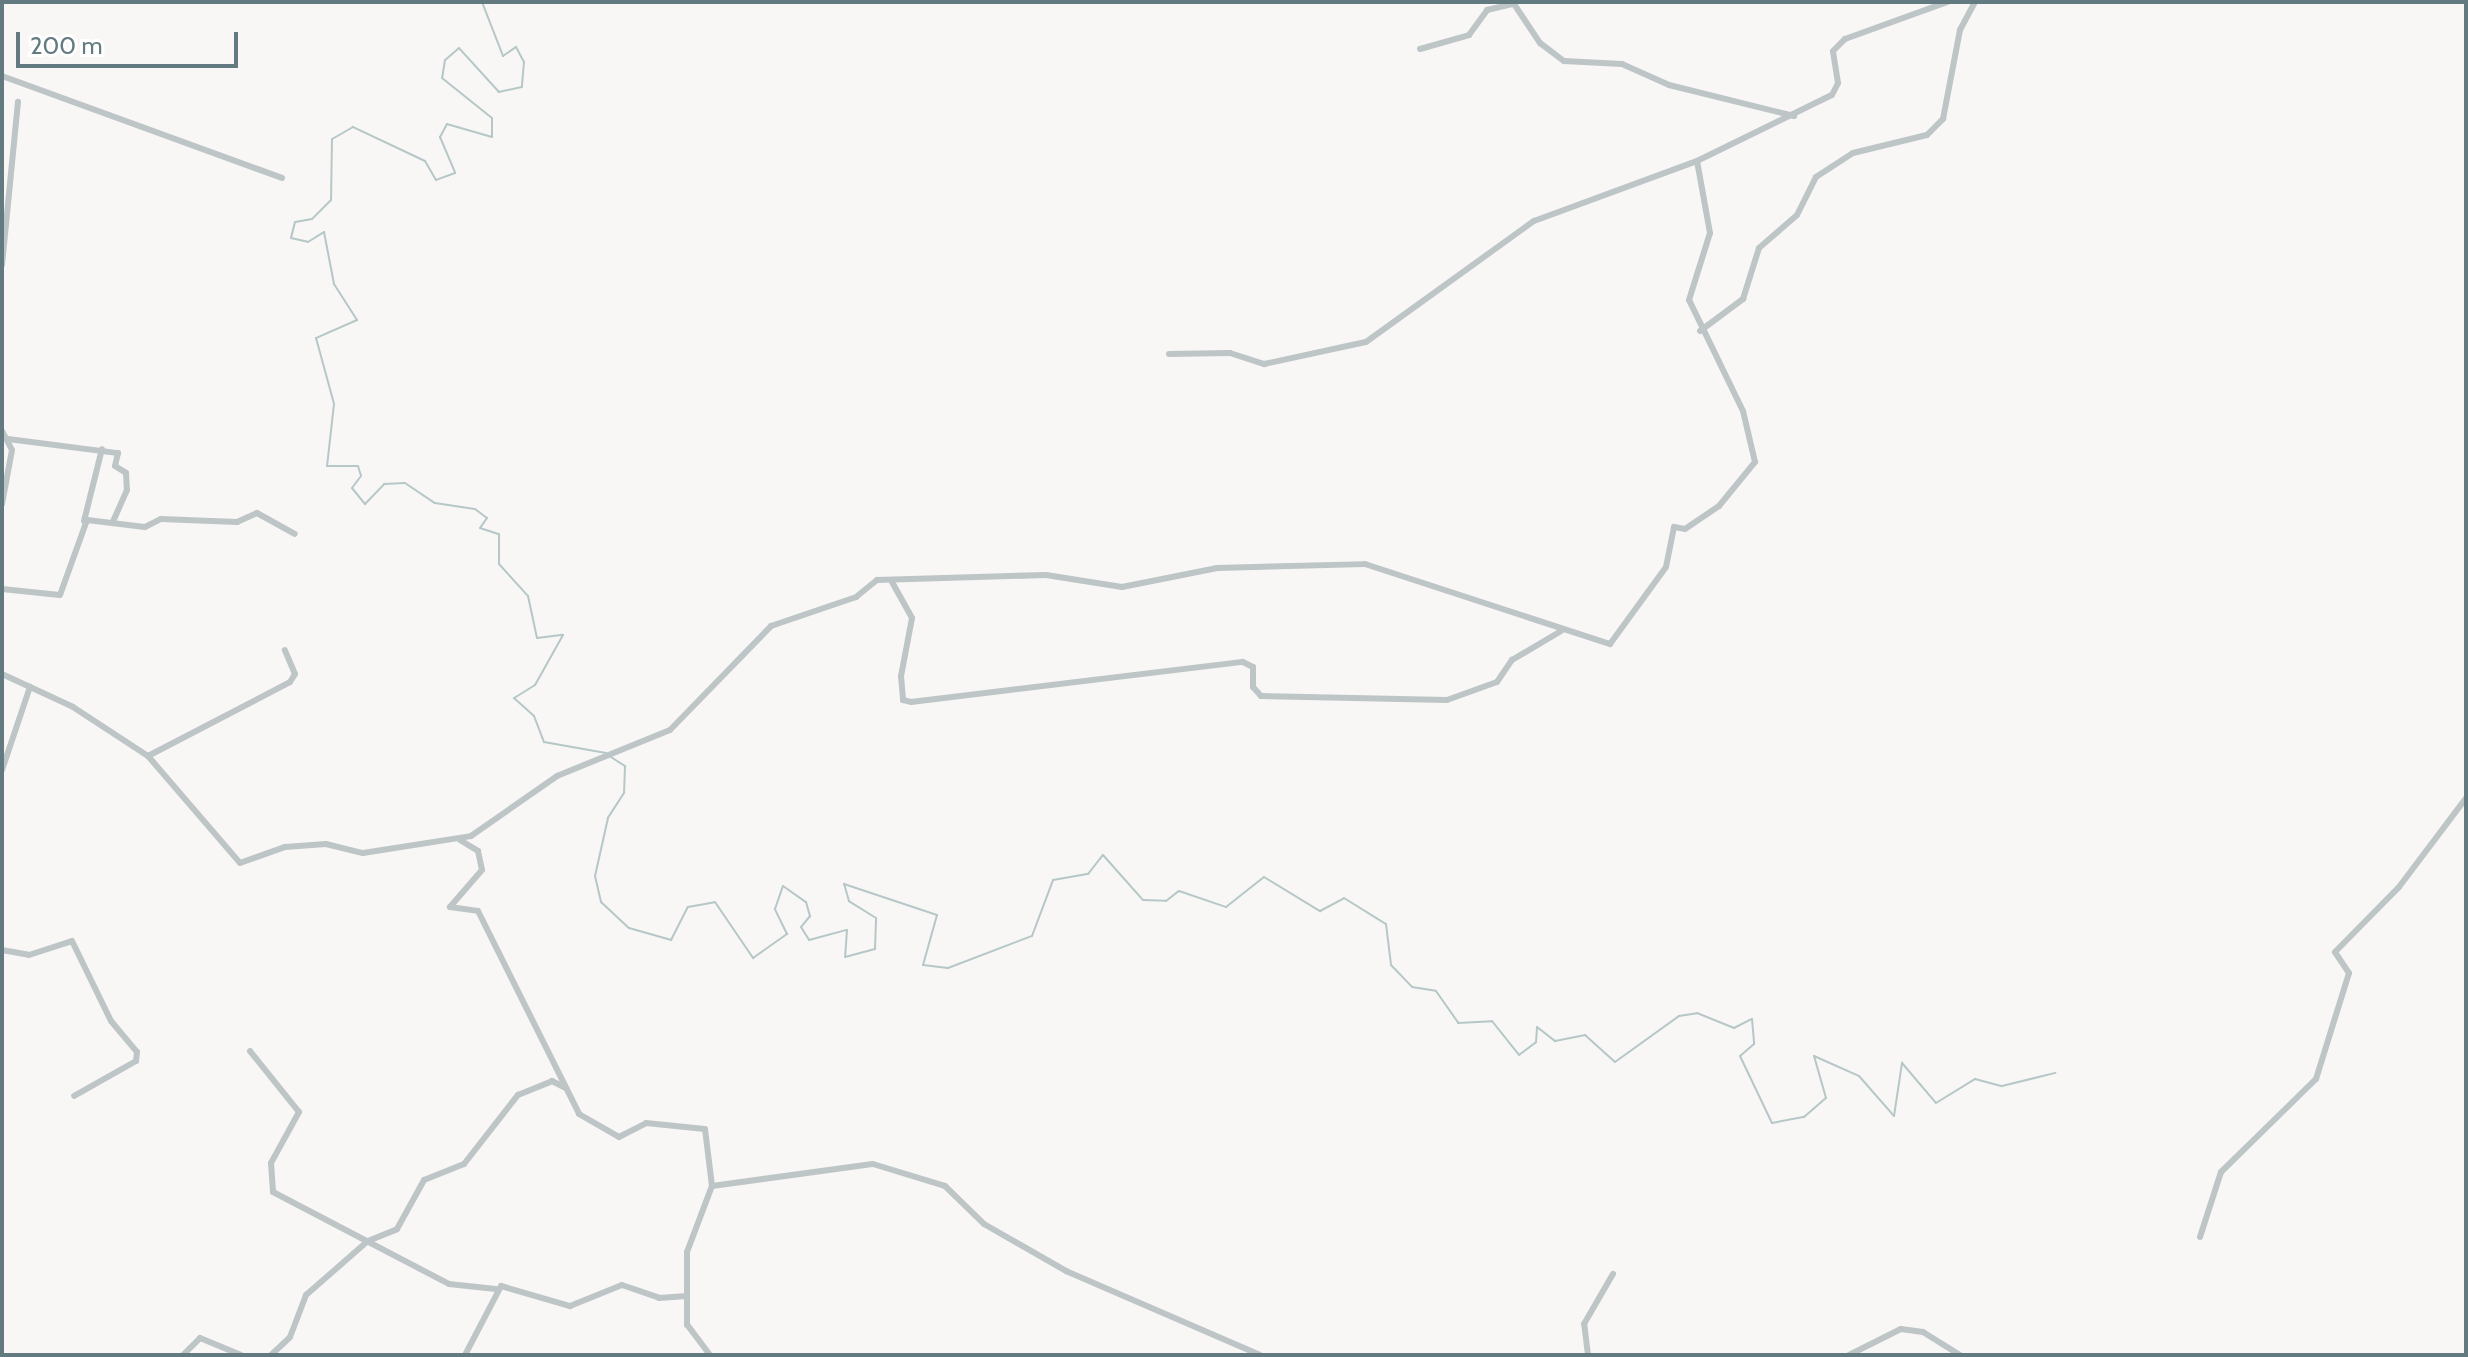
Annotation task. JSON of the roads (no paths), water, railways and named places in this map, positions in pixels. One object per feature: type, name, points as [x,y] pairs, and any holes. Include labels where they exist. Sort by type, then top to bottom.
[{"type":"street","points":[[1169,354],[1230,353],[1264,364],[1366,342],[1527,225],[1697,161],[1794,116],[1836,91],[1833,51],[1841,41],[1947,2]]},
{"type":"street","points":[[1700,331],[1743,299],[1759,248],[1797,215],[1816,177],[1853,153],[1927,135],[1943,119],[1960,30],[1975,2]]},
{"type":"street","points":[[1420,49],[1469,35],[1487,10],[1514,4],[1540,43],[1564,61],[1622,64],[1669,85],[1794,116]]},
{"type":"street","points":[[2,76],[282,178]]},
{"type":"street","points":[[2,265],[12,209],[18,102]]},
{"type":"street","points":[[2,674],[148,756],[240,863],[285,847],[326,844],[363,853],[405,842],[459,840],[557,776],[670,730],[771,626],[856,597],[877,580],[892,582],[1046,575],[1122,587],[1217,568],[1336,562],[1394,570],[1561,631],[1612,643],[1666,567],[1674,527],[1685,529],[1719,506],[1752,468],[1756,449],[1743,411],[1700,331],[1689,296],[1710,229],[1697,161]]},
{"type":"street","points":[[2,206],[12,209]]},
{"type":"street","points":[[2,431],[8,439],[2,504]]},
{"type":"street","points":[[8,439],[118,453],[115,466],[126,476],[113,522]]},
{"type":"street","points":[[2,589],[60,595],[84,521],[102,449]]},
{"type":"street","points":[[84,521],[229,523],[257,513],[295,534]]},
{"type":"street","points":[[892,582],[912,618],[901,676],[903,700],[911,702],[1243,662],[1253,667],[1253,687],[1261,696],[1447,700],[1497,682],[1512,660],[1561,631]]},
{"type":"street","points":[[148,756],[290,682],[295,674],[285,650]]},
{"type":"street","points":[[2,770],[30,687]]},
{"type":"street","points":[[2200,1237],[2221,1172],[2316,1079],[2349,973],[2335,952],[2399,887],[2466,798]]},
{"type":"street","points":[[459,840],[478,851],[482,870],[450,907],[478,911],[559,1066],[579,1114],[616,1136],[646,1123],[705,1129],[712,1186],[687,1252],[687,1325],[710,1355]]},
{"type":"street","points":[[2,950],[35,954],[72,941],[111,1021],[137,1052],[136,1061],[74,1096]]},
{"type":"street","points":[[250,1051],[299,1112],[271,1163],[273,1192],[449,1284],[496,1289],[570,1306],[622,1285],[659,1298],[687,1296]]},
{"type":"street","points":[[271,1355],[290,1337],[298,1304],[368,1241],[397,1229],[424,1180],[464,1164],[518,1095],[552,1081],[559,1066]]},
{"type":"street","points":[[552,1081],[567,1089]]},
{"type":"street","points":[[712,1186],[818,1167],[900,1169],[950,1189],[984,1224],[1066,1271],[1260,1355]]},
{"type":"street","points":[[1588,1355],[1584,1324],[1613,1274]]},
{"type":"street","points":[[465,1355],[496,1289]]},
{"type":"street","points":[[1849,1355],[1901,1329],[1923,1332],[1960,1355]]},
{"type":"street","points":[[183,1355],[200,1338],[241,1355]]},
{"type":"waterway","points":[[482,2],[503,56],[516,47],[524,62],[522,87],[499,92],[459,48],[445,60],[442,78],[492,118],[492,137],[447,124],[440,137],[455,173],[436,180],[425,161],[353,127],[332,139],[331,200],[312,219],[295,222],[291,238],[308,242],[324,232],[334,284],[357,320],[316,338],[334,404],[327,466],[358,466],[361,476],[352,488],[365,504],[384,484],[405,483],[435,503],[475,509],[487,518],[480,528],[499,534],[499,564],[528,596],[537,638],[563,635],[535,685],[514,698],[534,716],[544,742],[606,753]]},
{"type":"waterway","points":[[611,757],[625,766],[624,793],[608,818],[595,876],[601,902],[629,928],[671,940],[688,907],[715,902],[753,958],[787,934],[775,909],[783,886],[806,902],[810,916],[801,927],[809,940],[847,930],[845,957],[875,949],[876,918],[849,901],[844,884],[937,915],[923,965],[948,968],[1032,936],[1053,880],[1088,874],[1103,855],[1143,900],[1166,901],[1179,891],[1226,907],[1264,877],[1320,911],[1344,898],[1386,924],[1391,965],[1412,987],[1436,991],[1458,1023],[1492,1021],[1519,1055],[1536,1042],[1537,1027],[1555,1041],[1585,1035],[1615,1062],[1679,1016],[1697,1013],[1734,1028],[1752,1019],[1754,1044],[1740,1056],[1772,1123],[1804,1117],[1826,1098],[1814,1056],[1859,1076],[1894,1116],[1902,1063],[1936,1103],[1975,1079],[2002,1086],[2055,1073]]}]
